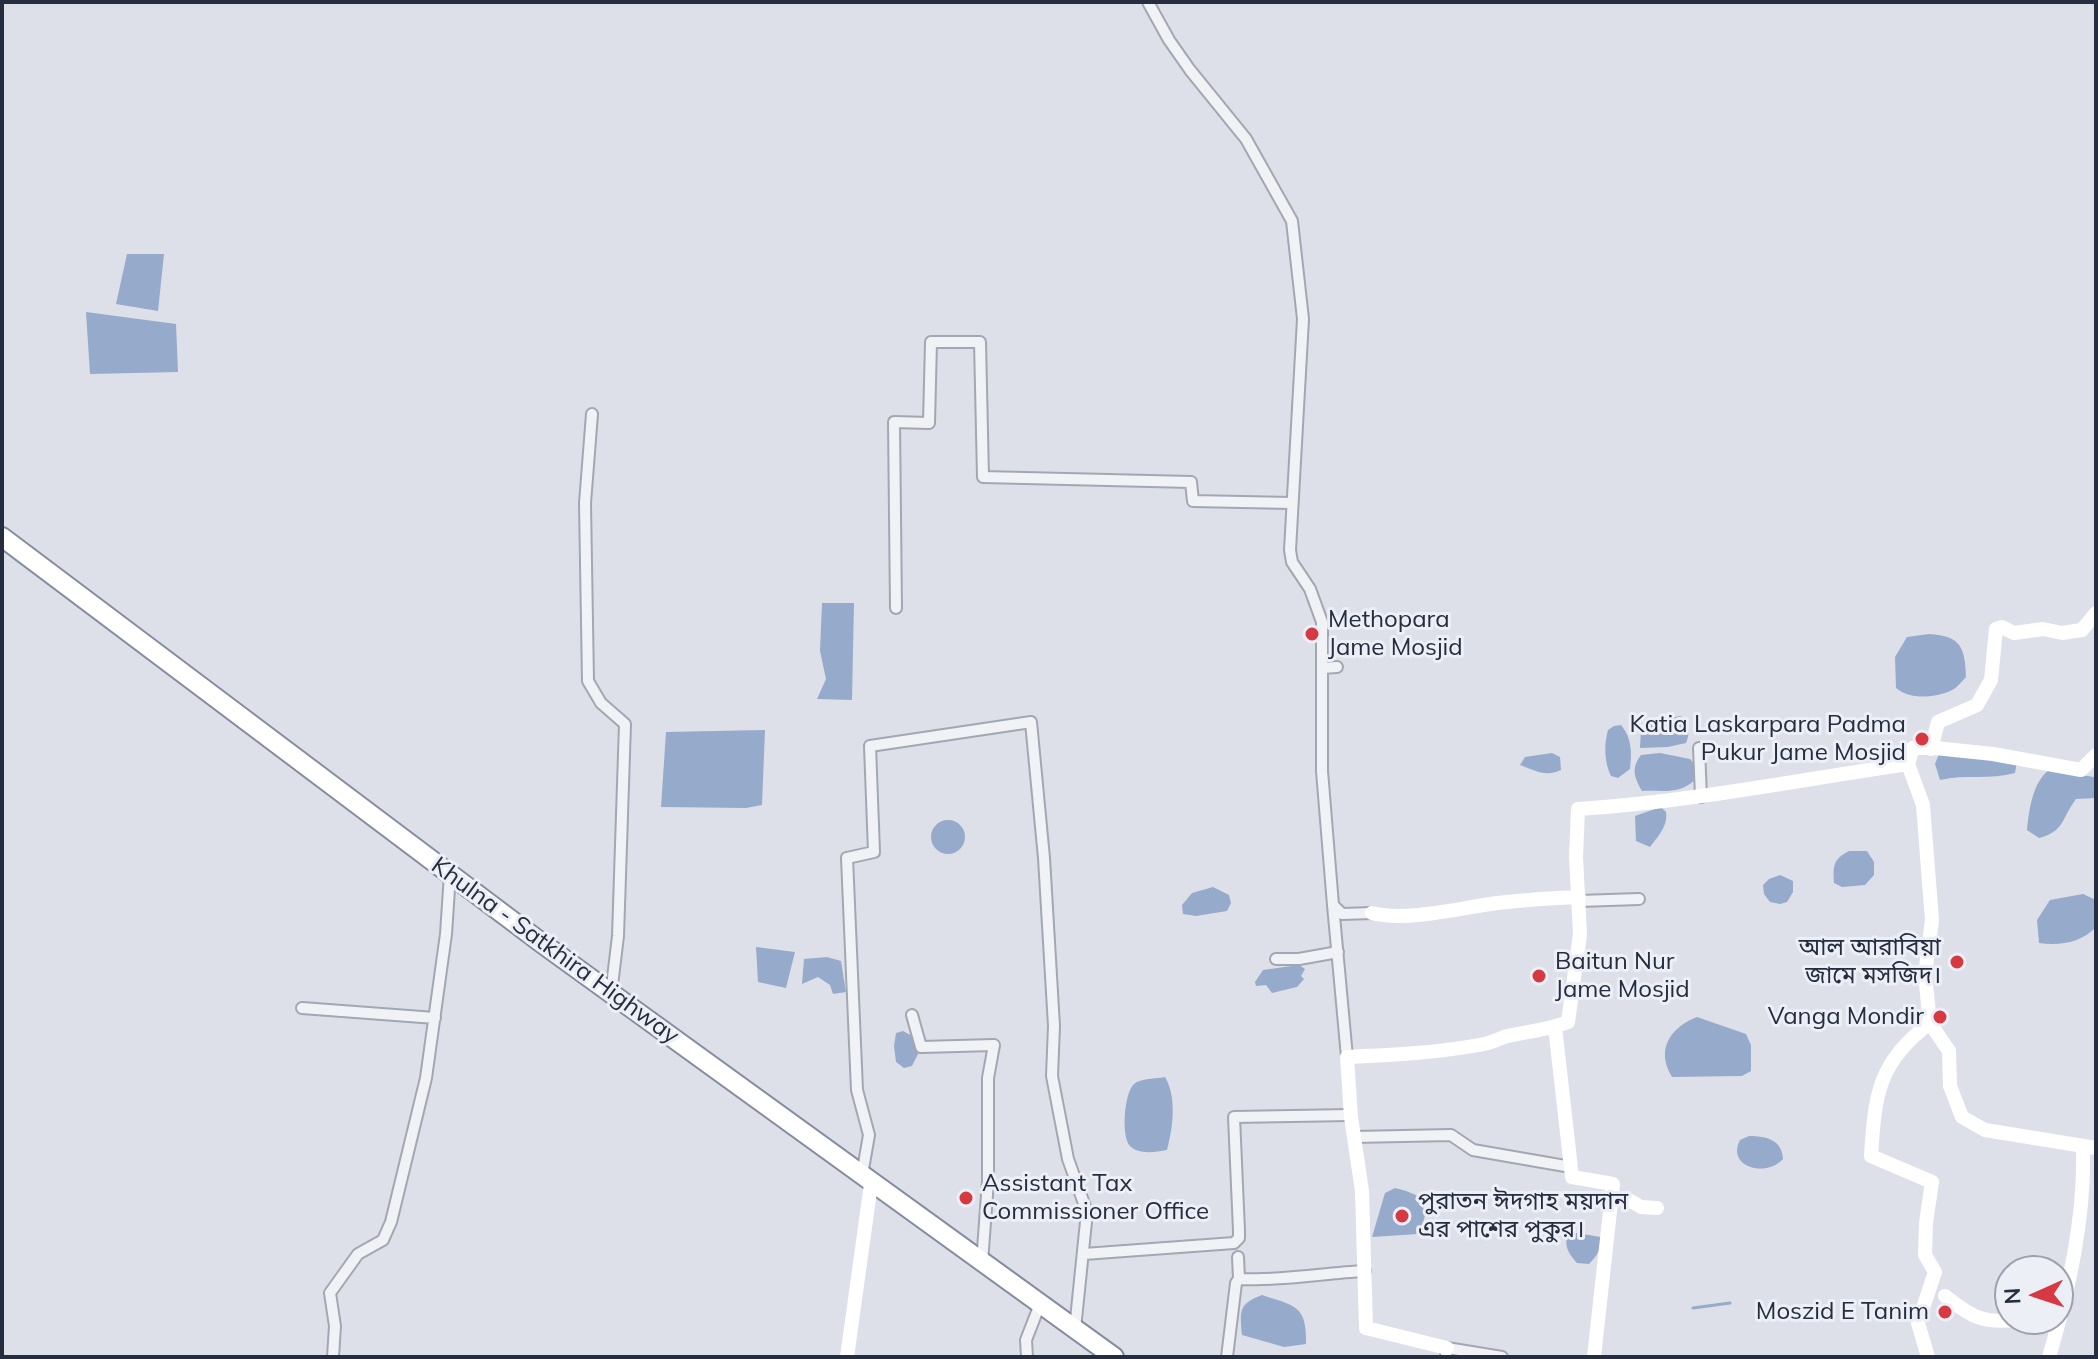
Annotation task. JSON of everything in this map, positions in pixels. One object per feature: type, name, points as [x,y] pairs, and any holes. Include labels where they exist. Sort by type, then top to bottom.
[{"type":"highway","name":"Khulna - Satkhira Highway","points":[[2,537],[611,994],[1114,1357]]},
{"type":"street","points":[[1148,2],[1190,70],[1246,139],[1292,221],[1303,319],[1291,503],[1292,562],[1310,589],[1322,622],[1322,771],[1350,1115],[1362,1191],[1366,1328],[1447,1352],[1502,1357]]},
{"type":"street","points":[[896,608],[894,422],[929,423],[931,342],[980,342],[983,477],[1191,482],[1193,501],[1291,503]]},
{"type":"street","points":[[592,414],[585,503],[588,681],[601,703],[625,724],[618,936],[611,994]]},
{"type":"street","points":[[1931,749],[1938,722],[1977,705],[1991,680],[1996,629],[2002,627],[2014,633],[2043,629],[2062,633],[2082,630],[2096,613]]},
{"type":"street","points":[[1322,668],[1337,667]]},
{"type":"street","points":[[847,1357],[867,1180],[869,1135],[857,1090],[847,858],[874,852],[870,746],[1031,722],[1044,858],[1054,1026],[1052,1076],[1068,1159],[1087,1212],[1075,1329]]},
{"type":"street","points":[[1699,748],[1701,797]]},
{"type":"street","points":[[2072,1255],[2090,1148],[1985,1130],[1962,1117],[1950,1086],[1949,1051],[1930,1023],[1925,975],[1932,920],[1923,805],[1908,764],[1913,748],[2029,759],[2081,770],[2096,755]]},
{"type":"street","points":[[1347,1057],[1465,1047],[1568,1022],[1580,934],[1576,857],[1578,809],[1701,797],[1908,764]]},
{"type":"street","points":[[333,1357],[335,1326],[330,1293],[358,1254],[383,1240],[391,1222],[426,1078],[446,934],[450,874]]},
{"type":"street","points":[[1333,905],[1342,914],[1372,913],[1382,916],[1439,914],[1494,904],[1639,899]]},
{"type":"street","points":[[1276,959],[1299,959],[1338,952]]},
{"type":"street","points":[[302,1008],[435,1018]]},
{"type":"street","points":[[912,1015],[921,1047],[994,1045],[988,1078],[988,1181],[982,1263]]},
{"type":"street","points":[[1928,1357],[1918,1323],[1935,1272],[1925,1255],[1932,1182],[1871,1156],[1874,1116],[1882,1079],[1895,1054],[1930,1023]]},
{"type":"street","points":[[1555,1027],[1572,1177],[1613,1184],[1594,1357]]},
{"type":"street","points":[[1084,1254],[1234,1243],[1239,1238],[1239,1231],[1234,1117],[1350,1115]]},
{"type":"street","points":[[1354,1137],[1451,1135],[1473,1150],[1571,1167]]},
{"type":"street","points":[[1612,1197],[1627,1199],[1641,1207],[1657,1208]]},
{"type":"street","points":[[1227,1357],[1239,1279],[1238,1257]]},
{"type":"street","points":[[1239,1279],[1264,1280],[1365,1271]]},
{"type":"street","points":[[1945,1296],[1969,1315],[1994,1321]]},
{"type":"street","points":[[1027,1357],[1026,1340],[1040,1304]]},
{"type":"street","points":[[2049,1357],[2055,1335]]},
{"type":"water","points":[[127,254],[164,254],[158,311],[116,304]]},
{"type":"water","points":[[86,312],[176,324],[178,372],[90,374]]},
{"type":"water","points":[[822,603],[854,603],[852,700],[817,699],[826,679],[820,651]]},
{"type":"water","points":[[1929,634],[1948,637],[1959,645],[1966,677],[1954,689],[1939,695],[1915,696],[1902,692],[1896,688],[1895,657],[1907,637]]},
{"type":"water","points":[[1680,716],[1686,719],[1688,725],[1686,743],[1640,748],[1641,729]]},
{"type":"water","points":[[1621,725],[1629,740],[1631,757],[1630,769],[1618,778],[1611,776],[1605,747],[1608,730]]},
{"type":"water","points":[[765,730],[762,805],[746,808],[661,807],[666,732]]},
{"type":"water","points":[[1552,753],[1560,757],[1561,770],[1545,773],[1520,765],[1525,757]]},
{"type":"water","points":[[1660,753],[1690,759],[1696,766],[1696,779],[1677,790],[1642,791],[1635,773],[1636,764],[1641,755]]},
{"type":"water","points":[[1939,754],[2017,762],[2015,773],[1940,780],[1935,764]]},
{"type":"water","points":[[2049,770],[2094,777],[2096,798],[2076,799],[2058,828],[2039,838],[2027,830],[2029,814],[2035,790]]},
{"type":"water","points":[[1661,807],[1666,812],[1666,822],[1657,838],[1650,847],[1636,841],[1635,816]]},
{"type":"water","points":[[948,820],[960,825],[965,837],[960,849],[948,854],[936,849],[931,837],[936,825]]},
{"type":"water","points":[[1849,851],[1867,851],[1874,862],[1874,875],[1865,885],[1842,887],[1834,883],[1835,864]]},
{"type":"water","points":[[1780,875],[1793,881],[1793,892],[1787,902],[1780,904],[1770,902],[1764,894],[1763,885]]},
{"type":"water","points":[[1213,887],[1229,895],[1231,903],[1227,911],[1196,916],[1183,914],[1182,905],[1192,893]]},
{"type":"water","points":[[2083,894],[2096,900],[2096,927],[2084,937],[2069,942],[2039,943],[2037,920],[2050,900]]},
{"type":"water","points":[[756,947],[795,952],[786,988],[758,982]]},
{"type":"water","points":[[827,957],[841,961],[846,992],[833,994],[830,985],[818,977],[802,984],[804,959]]},
{"type":"water","points":[[1299,965],[1305,969],[1301,976],[1304,979],[1297,987],[1272,993],[1266,985],[1256,986],[1255,982],[1263,970]]},
{"type":"water","points":[[1697,1017],[1746,1034],[1751,1045],[1751,1071],[1742,1076],[1672,1077],[1665,1057],[1668,1040],[1680,1027]]},
{"type":"water","points":[[903,1031],[912,1036],[918,1054],[912,1066],[904,1068],[896,1062],[894,1046],[896,1033]]},
{"type":"water","points":[[1165,1077],[1172,1103],[1167,1150],[1138,1151],[1130,1146],[1125,1134],[1126,1105],[1131,1089],[1140,1081]]},
{"type":"water","points":[[1749,1136],[1777,1143],[1783,1159],[1767,1168],[1750,1167],[1743,1163],[1737,1149],[1740,1140]]},
{"type":"water","points":[[1395,1188],[1414,1194],[1424,1203],[1425,1216],[1418,1234],[1372,1237],[1385,1193]]},
{"type":"water","points":[[1571,1232],[1600,1237],[1598,1252],[1589,1264],[1577,1263],[1569,1252],[1566,1244]]},
{"type":"water","points":[[1262,1295],[1297,1309],[1304,1321],[1306,1344],[1284,1347],[1242,1335],[1242,1309]]},
{"type":"waterway","points":[[1693,1308],[1730,1303]]},
{"type":"place","name":"Methopara Jame Mosjid","points":[[1312,634]]},
{"type":"place","name":"Katia Laskarpara Padma Pukur Jame Mosjid","points":[[1922,739]]},
{"type":"place","name":"আল আরাবিয়া জামে মসজিদ।","points":[[1957,962]]},
{"type":"place","name":"Baitun Nur Jame Mosjid","points":[[1539,976]]},
{"type":"place","name":"Vanga Mondir","points":[[1940,1017]]},
{"type":"place","name":"Assistant Tax Commissioner Office","points":[[966,1198]]},
{"type":"place","name":"পুরাতন ঈদগাহ ময়দান এর পাশের পুকুর।","points":[[1402,1216]]},
{"type":"place","name":"Moszid E Tanim","points":[[1945,1312]]}]
